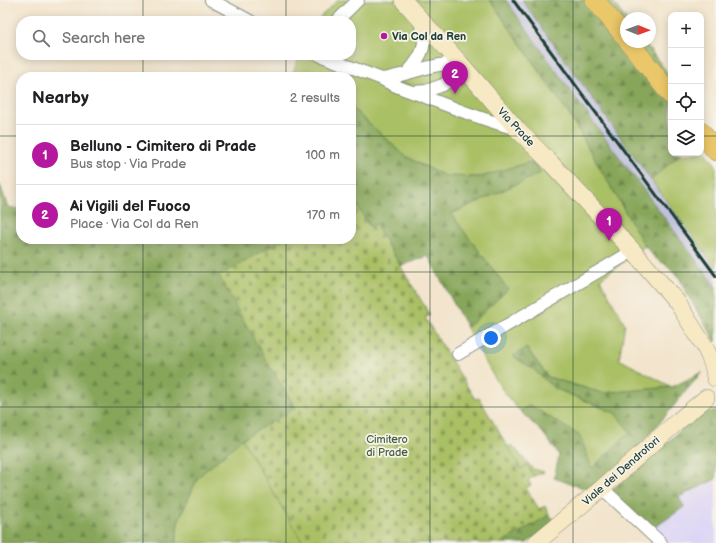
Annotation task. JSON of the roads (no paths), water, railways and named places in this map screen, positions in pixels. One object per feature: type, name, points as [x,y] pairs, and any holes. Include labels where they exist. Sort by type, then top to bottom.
[{"type":"main road","name":"Via Prade","points":[[403,0],[517,129],[633,251],[677,302],[692,325],[710,358],[716,378]]},
{"type":"main road","points":[[595,0],[620,31]]},
{"type":"main road","points":[[634,48],[668,91]]},
{"type":"main road","points":[[704,136],[716,151]]},
{"type":"main road","points":[[711,401],[704,394],[705,388],[710,380],[716,378]]},
{"type":"main road","name":"Viale dei Dendrofori","points":[[536,543],[602,488],[677,422],[711,401]]},
{"type":"street","points":[[211,0],[241,16]]},
{"type":"street","points":[[344,16],[364,1]]},
{"type":"street","points":[[408,72],[418,61],[424,48],[424,30],[418,17]]},
{"type":"street","points":[[332,60],[382,79],[389,84],[411,92],[430,96],[493,123],[517,129]]},
{"type":"street","points":[[382,79],[439,65],[460,63],[456,76],[430,96]]},
{"type":"street","points":[[423,69],[424,86],[430,96]]},
{"type":"street","points":[[458,354],[633,251]]},
{"type":"street","points":[[602,488],[661,543]]},
{"type":"railway","points":[[513,0],[716,276]]},
{"type":"place","name":"Via Col da Ren","points":[[384,36]]},
{"type":"place","name":"Ai Vigili del Fuoco","points":[[455,94]]},
{"type":"place","name":"Belluno - Cimitero di Prade","points":[[609,241]]},
{"type":"park label","name":"Cimitero di Prade","points":[[387,445]]}]
